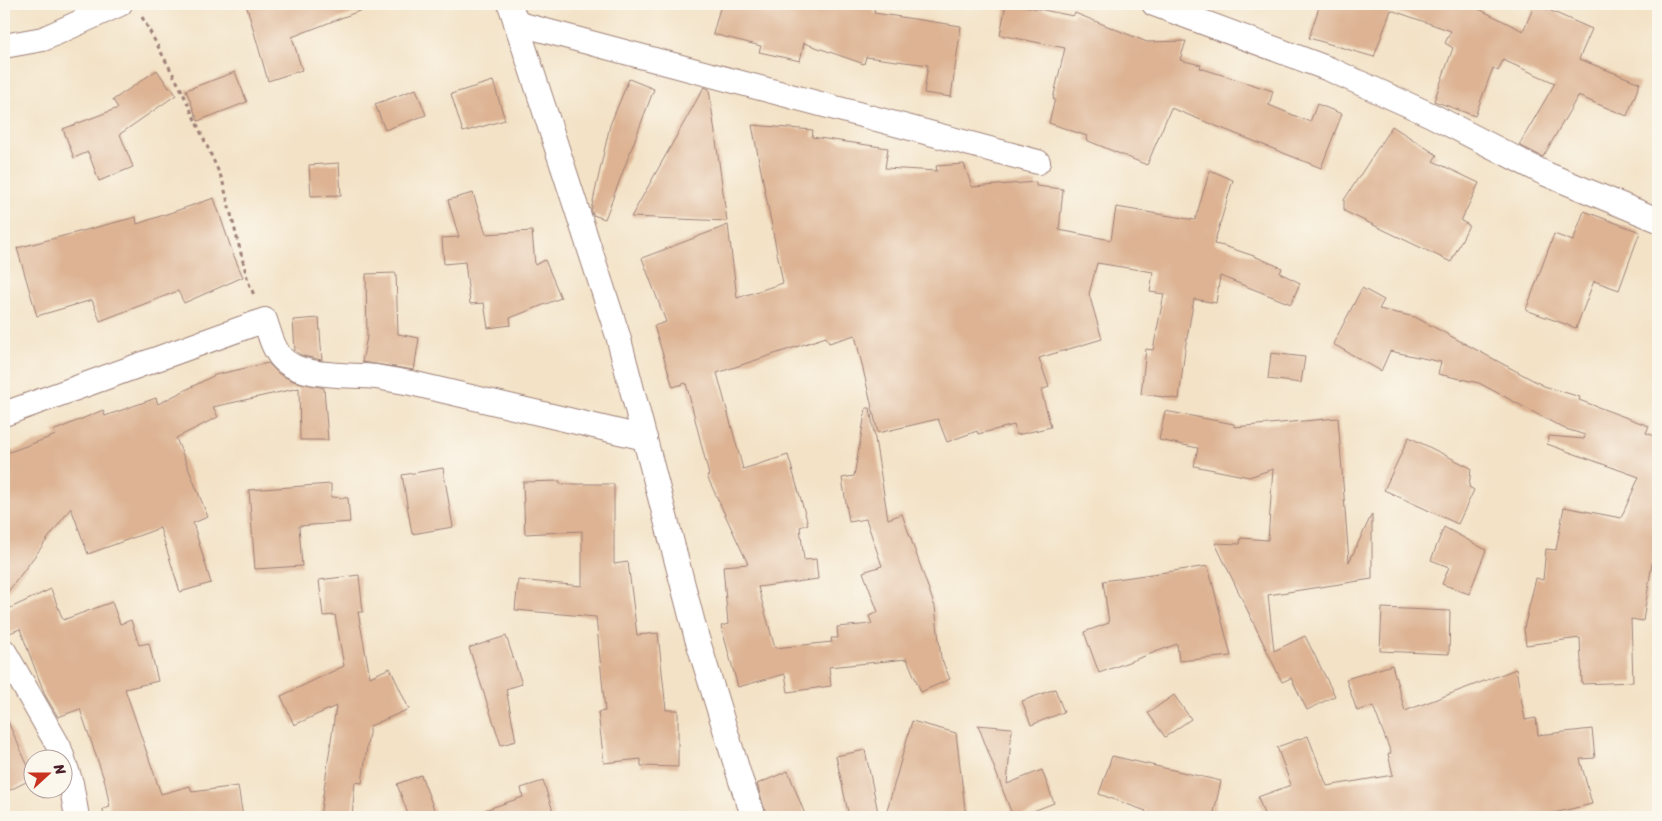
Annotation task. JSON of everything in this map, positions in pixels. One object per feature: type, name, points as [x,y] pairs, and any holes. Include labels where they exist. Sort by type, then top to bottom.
[{"type":"street","points":[[1154,4],[1329,70],[1432,115],[1546,174],[1658,220]]},
{"type":"street","points":[[4,46],[43,39],[129,8]]},
{"type":"street","points":[[513,13],[1038,162]]},
{"type":"street","points":[[513,13],[618,336],[696,636],[754,817]]},
{"type":"street","points":[[4,414],[265,320],[280,357],[292,367],[317,373],[376,377],[411,383],[645,438]]},
{"type":"street","points":[[4,651],[59,747],[71,783],[77,817]]},
{"type":"path","points":[[129,8],[182,89],[222,178],[248,281],[265,320]]},
{"type":"building","points":[[246,4],[372,4],[372,6],[292,37],[302,70],[268,81]]},
{"type":"building","points":[[721,4],[875,4],[874,13],[961,26],[951,97],[924,93],[928,65],[866,57],[864,64],[804,43],[800,61],[759,52],[761,46],[713,34]]},
{"type":"building","points":[[1006,4],[1073,16],[1075,13],[1147,42],[1186,41],[1180,60],[1201,65],[1200,68],[1273,91],[1269,105],[1310,122],[1317,104],[1342,114],[1321,168],[1171,108],[1147,165],[1086,140],[1087,136],[1049,123],[1065,48],[1000,35]]},
{"type":"building","points":[[1320,4],[1469,4],[1523,31],[1535,4],[1592,29],[1579,59],[1640,83],[1627,116],[1578,96],[1543,157],[1519,145],[1555,83],[1503,60],[1498,71],[1493,68],[1475,116],[1434,101],[1453,48],[1445,43],[1451,31],[1391,10],[1374,57],[1309,38]]},
{"type":"building","points":[[157,70],[176,95],[120,134],[133,167],[99,181],[88,152],[74,158],[63,129],[118,108],[113,100]]},
{"type":"building","points":[[235,72],[247,102],[198,121],[186,90]]},
{"type":"building","points":[[629,79],[654,89],[605,219],[593,215],[591,210],[610,125]]},
{"type":"building","points":[[493,81],[505,120],[463,132],[451,94]]},
{"type":"building","points":[[704,87],[709,89],[727,221],[631,217]]},
{"type":"building","points":[[416,89],[426,115],[385,130],[375,104]]},
{"type":"building","points":[[752,125],[813,130],[812,137],[888,148],[885,168],[937,171],[936,166],[964,164],[972,187],[1036,182],[1036,186],[1063,189],[1059,230],[1111,240],[1116,207],[1195,220],[1210,170],[1233,180],[1214,244],[1254,256],[1282,268],[1280,273],[1300,283],[1291,304],[1220,276],[1216,303],[1194,299],[1179,399],[1141,394],[1146,349],[1153,350],[1164,294],[1150,292],[1153,272],[1097,263],[1089,294],[1102,339],[1039,358],[1049,387],[1041,390],[1051,427],[1017,435],[1014,425],[978,434],[977,431],[947,442],[938,419],[878,433],[855,335],[829,343],[826,337],[717,373],[743,469],[788,455],[808,524],[800,527],[804,560],[816,559],[818,579],[758,587],[775,648],[832,642],[831,638],[838,638],[837,627],[872,624],[869,616],[878,612],[863,572],[882,566],[866,519],[849,522],[842,478],[854,476],[866,408],[870,408],[888,519],[902,514],[935,607],[941,658],[950,679],[921,692],[907,659],[829,667],[831,686],[788,692],[785,674],[738,687],[721,626],[728,624],[723,566],[748,564],[707,476],[709,475],[686,383],[673,387],[654,326],[666,322],[642,258],[728,225],[737,298],[783,283]]},
{"type":"building","points":[[1392,126],[1437,155],[1433,161],[1479,183],[1461,221],[1469,225],[1451,262],[1344,211],[1344,200]]},
{"type":"building","points":[[339,163],[341,195],[311,196],[309,165]]},
{"type":"building","points":[[473,193],[486,234],[532,231],[535,265],[545,260],[561,298],[510,318],[511,325],[488,328],[484,303],[470,304],[465,262],[444,264],[442,238],[459,237],[448,200]]},
{"type":"building","points":[[214,198],[243,277],[184,303],[178,291],[100,321],[92,300],[37,316],[17,248],[136,217],[137,224]]},
{"type":"building","points":[[1584,211],[1640,232],[1619,290],[1594,281],[1576,328],[1526,310],[1554,234],[1573,241]]},
{"type":"building","points":[[396,273],[398,334],[419,338],[414,370],[362,362],[367,337],[366,274]]},
{"type":"building","points":[[1362,288],[1384,300],[1379,309],[1415,317],[1544,386],[1580,397],[1579,400],[1649,426],[1646,433],[1657,437],[1658,434],[1658,525],[1643,621],[1631,619],[1633,682],[1582,684],[1580,638],[1526,645],[1524,628],[1536,578],[1543,580],[1546,549],[1556,550],[1564,507],[1621,518],[1639,477],[1547,444],[1549,436],[1584,439],[1585,435],[1563,428],[1479,383],[1438,374],[1441,362],[1390,351],[1381,371],[1333,344]]},
{"type":"building","points":[[319,318],[322,360],[303,356],[295,351],[293,320]]},
{"type":"building","points":[[1271,353],[1305,357],[1301,383],[1268,379]]},
{"type":"building","points":[[268,363],[279,374],[293,381],[324,388],[328,440],[300,440],[299,388],[213,407],[218,417],[176,438],[208,517],[193,523],[211,583],[180,592],[160,528],[88,554],[71,508],[4,597],[4,454],[56,435],[53,431],[103,410],[105,416],[156,398],[158,404],[215,375]]},
{"type":"building","points":[[1165,411],[1234,424],[1234,427],[1338,418],[1349,562],[1372,514],[1372,579],[1268,595],[1274,651],[1305,636],[1335,696],[1307,710],[1291,678],[1282,682],[1215,543],[1240,544],[1241,538],[1268,540],[1273,469],[1249,477],[1194,466],[1198,448],[1159,440]]},
{"type":"building","points":[[1409,437],[1471,468],[1469,487],[1474,490],[1458,524],[1384,490]]},
{"type":"building","points":[[443,468],[453,527],[412,534],[402,475]]},
{"type":"building","points":[[560,481],[560,484],[614,484],[614,564],[628,562],[637,635],[658,633],[666,710],[678,710],[678,767],[641,766],[641,759],[604,763],[598,712],[605,711],[596,617],[515,610],[518,580],[582,586],[582,531],[525,534],[523,482]]},
{"type":"building","points":[[331,484],[331,497],[348,498],[350,522],[299,526],[302,566],[255,569],[249,490]]},
{"type":"building","points":[[1444,527],[1486,550],[1469,594],[1442,584],[1449,567],[1431,560]]},
{"type":"building","points":[[1208,566],[1231,656],[1179,661],[1177,644],[1099,673],[1084,632],[1109,623],[1103,581]]},
{"type":"building","points":[[359,575],[363,612],[358,612],[370,677],[390,668],[409,709],[370,726],[362,783],[355,782],[352,817],[320,817],[336,706],[294,725],[281,696],[344,666],[335,615],[323,616],[319,580]]},
{"type":"building","points":[[51,589],[63,620],[112,602],[120,624],[131,620],[139,645],[149,643],[158,681],[125,689],[161,794],[190,786],[192,792],[238,786],[243,817],[104,817],[103,809],[110,807],[105,782],[80,709],[58,717],[45,695],[20,629],[4,635],[4,611]]},
{"type":"building","points":[[1382,608],[1450,611],[1449,654],[1380,651]]},
{"type":"building","points":[[506,636],[522,684],[506,689],[516,741],[501,745],[469,648]]},
{"type":"building","points":[[1392,665],[1405,711],[1516,669],[1525,720],[1536,718],[1538,735],[1592,729],[1595,758],[1580,759],[1592,804],[1537,817],[1265,817],[1258,797],[1291,785],[1277,747],[1308,736],[1327,786],[1393,775],[1388,754],[1391,753],[1373,706],[1357,711],[1346,679]]},
{"type":"building","points":[[1055,689],[1064,712],[1031,725],[1022,701]]},
{"type":"building","points":[[1174,695],[1191,719],[1165,737],[1148,713]]},
{"type":"building","points":[[4,713],[22,753],[22,784],[4,793]]},
{"type":"building","points":[[912,721],[956,733],[966,817],[885,817]]},
{"type":"building","points":[[978,725],[1012,728],[1007,784],[1042,770],[1054,803],[1018,817],[1013,817]]},
{"type":"building","points":[[865,750],[879,817],[849,817],[836,756]]},
{"type":"building","points":[[1112,756],[1221,781],[1213,817],[1145,817],[1146,811],[1099,794]]},
{"type":"building","points":[[788,771],[806,817],[767,817],[757,784]]},
{"type":"building","points":[[421,775],[437,817],[409,817],[397,784]]},
{"type":"building","points":[[543,781],[555,817],[476,817],[476,813],[523,797],[521,788]]}]
